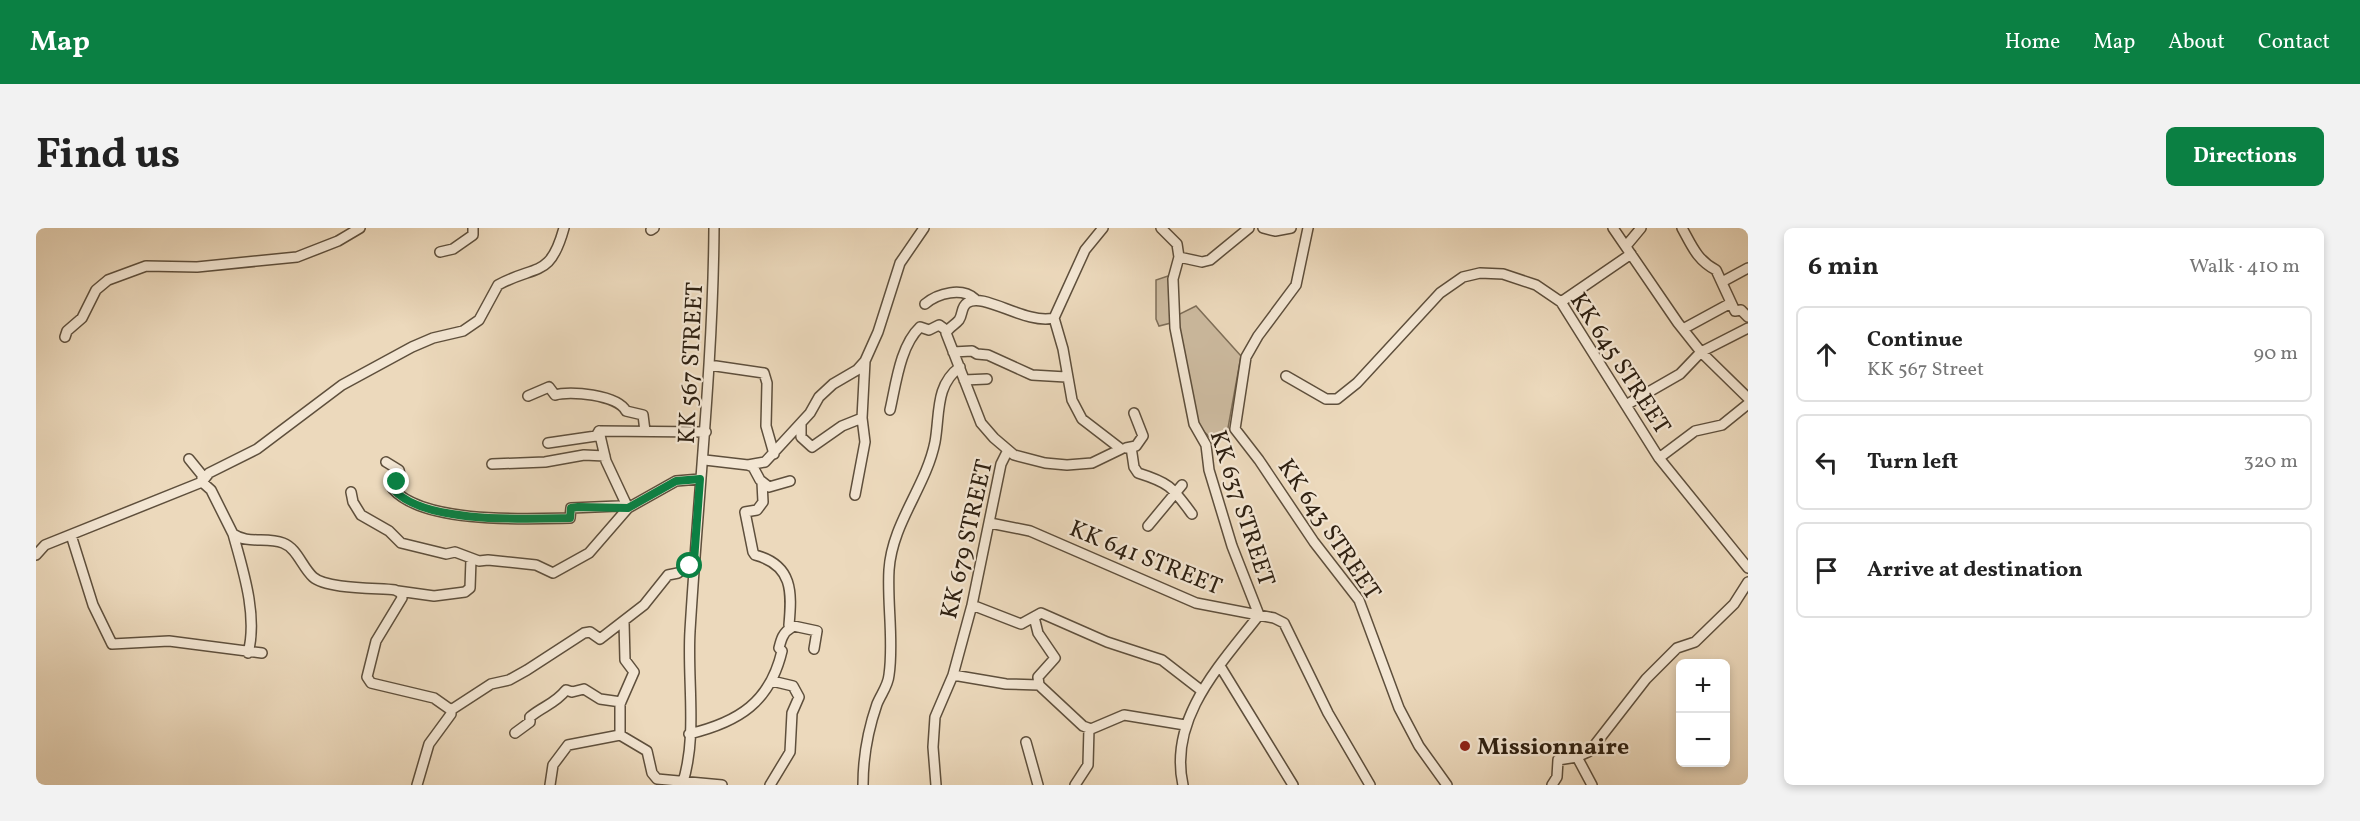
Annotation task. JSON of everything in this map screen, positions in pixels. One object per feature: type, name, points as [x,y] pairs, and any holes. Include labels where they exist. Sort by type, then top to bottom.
[{"type":"street","points":[[65,337],[67,331],[82,318],[96,290],[108,280],[146,266],[164,264],[197,267],[288,255],[297,257],[338,241],[360,228]]},
{"type":"street","points":[[440,252],[461,244],[473,235],[473,228]]},
{"type":"street","points":[[36,555],[40,543],[71,535],[202,482],[209,473],[257,449],[342,385],[433,338],[463,331],[479,320],[498,285],[544,267],[553,258],[564,228]]},
{"type":"street","name":"KK 567 STREET","points":[[682,784],[688,765],[689,653],[700,479],[705,460],[714,306],[714,228]]},
{"type":"street","points":[[705,460],[748,465],[765,462],[801,423],[819,397],[832,384],[857,369],[865,361],[878,332],[900,263],[924,228]]},
{"type":"street","points":[[1103,228],[1085,250],[1054,318],[1063,349],[1066,377],[1072,400],[1082,419],[1120,446],[1120,451]]},
{"type":"street","points":[[1161,228],[1177,244],[1179,257],[1202,262],[1210,260],[1249,228]]},
{"type":"street","points":[[1263,228],[1275,231],[1291,228]]},
{"type":"street","name":"KK 643 STREET","points":[[1308,228],[1296,285],[1258,336],[1246,357],[1235,429],[1260,460],[1314,542],[1359,600],[1399,708],[1419,746],[1447,785]]},
{"type":"street","points":[[1613,228],[1701,352],[1747,398],[1722,425],[1695,430],[1659,458]]},
{"type":"street","points":[[1561,302],[1628,250],[1641,228]]},
{"type":"street","points":[[1682,228],[1701,260],[1708,268],[1714,268],[1722,282],[1729,303],[1735,311],[1741,310],[1748,317]]},
{"type":"street","name":"KK 637 STREET","points":[[1179,257],[1173,279],[1173,304],[1184,382],[1194,424],[1206,445],[1209,470],[1232,546],[1259,615],[1202,691],[1185,725],[1181,744],[1183,785]]},
{"type":"street","points":[[1722,282],[1748,268]]},
{"type":"street","name":"KK 645 STREET","points":[[1286,376],[1326,399],[1337,399],[1357,383],[1440,293],[1463,277],[1480,273],[1503,274],[1536,285],[1561,302],[1659,458],[1748,568]]},
{"type":"street","points":[[925,304],[952,293],[970,295],[975,299],[1025,317],[1040,320],[1054,318]]},
{"type":"street","points":[[891,410],[899,369],[914,333],[920,327],[929,330],[939,325],[946,330],[957,322],[963,306],[975,299]]},
{"type":"street","points":[[1683,329],[1729,303]]},
{"type":"street","points":[[1626,405],[1680,374],[1701,352],[1748,328]]},
{"type":"street","name":"KK 679 STREET","points":[[936,785],[935,717],[953,675],[972,605],[978,564],[990,523],[1001,465],[1008,450],[985,430],[946,330]]},
{"type":"street","points":[[953,352],[972,351],[976,354],[988,355],[1032,375],[1066,377]]},
{"type":"street","points":[[855,495],[865,442],[862,418],[865,361]]},
{"type":"street","points":[[709,365],[764,373],[767,383],[766,426],[774,454]]},
{"type":"street","points":[[863,785],[868,736],[889,675],[889,569],[893,546],[906,512],[923,482],[934,445],[947,377],[960,368]]},
{"type":"street","points":[[964,380],[987,379]]},
{"type":"street","points":[[528,396],[549,387],[555,395],[601,396],[623,406],[626,411],[643,416],[645,431]]},
{"type":"street","points":[[1008,450],[1029,460],[1067,465],[1092,463],[1136,446],[1143,436],[1134,413]]},
{"type":"street","points":[[801,423],[801,437],[812,447],[842,426],[862,418]]},
{"type":"street","points":[[599,431],[677,430],[687,434],[706,432]]},
{"type":"street","points":[[548,443],[596,436],[599,431]]},
{"type":"street","points":[[599,431],[605,456],[628,508]]},
{"type":"street","points":[[1131,447],[1134,468],[1138,473],[1179,489],[1192,514]]},
{"type":"street","points":[[492,464],[545,462],[584,455],[605,456]]},
{"type":"street","points":[[189,459],[201,475],[202,482],[211,490],[233,534],[249,593],[250,643],[248,653]]},
{"type":"street","points":[[386,462],[399,470],[400,475],[393,489],[401,498],[459,515],[489,519],[554,519],[570,518],[571,508],[628,508]]},
{"type":"street","points":[[748,465],[753,467],[762,482],[769,487],[777,487],[790,481]]},
{"type":"street","points":[[351,492],[352,502],[361,515],[389,531],[401,543],[446,554],[455,552],[471,559],[536,565],[553,573],[589,553],[628,508],[676,481],[700,479]]},
{"type":"street","points":[[762,482],[763,502],[757,510],[746,512],[745,518],[754,555],[774,562],[789,583],[789,626],[791,628]]},
{"type":"street","points":[[1148,526],[1179,489]]},
{"type":"street","name":"KK 641 STREET","points":[[990,523],[1029,531],[1196,603],[1227,611],[1274,618],[1284,623],[1290,630],[1328,712],[1370,785]]},
{"type":"street","points":[[233,534],[239,539],[282,543],[294,551],[312,576],[322,582],[434,596],[465,592],[470,588],[471,559]]},
{"type":"street","points":[[71,535],[93,605],[112,644],[169,641],[201,643],[248,653],[262,653]]},
{"type":"street","points":[[417,785],[429,744],[451,714],[451,710],[491,684],[509,680],[527,670],[584,633],[590,632],[600,639],[644,605],[665,578],[685,570],[694,561]]},
{"type":"street","points":[[1552,785],[1557,777],[1558,760],[1577,757],[1590,751],[1646,679],[1677,648],[1695,642],[1734,604],[1748,582]]},
{"type":"street","points":[[398,591],[402,598],[376,641],[367,677],[371,683],[434,698],[451,710]]},
{"type":"street","points":[[972,605],[1021,624],[1041,613],[1054,617],[1107,642],[1162,660],[1202,691]]},
{"type":"street","points":[[1034,617],[1038,633],[1055,658],[1038,677],[1039,685],[1083,726],[1089,729],[1100,727],[1124,715],[1185,725]]},
{"type":"street","points":[[620,735],[621,702],[634,672],[625,660],[624,622]]},
{"type":"street","points":[[689,734],[702,731],[755,705],[772,681],[782,651],[779,648],[786,630],[791,628],[817,631],[814,649]]},
{"type":"street","points":[[1220,666],[1293,785]]},
{"type":"street","points":[[953,675],[1006,684],[1039,685]]},
{"type":"street","points":[[770,785],[790,752],[792,713],[799,697],[793,686],[772,681]]},
{"type":"street","points":[[515,733],[530,722],[530,717],[541,708],[558,700],[566,690],[572,692],[584,689],[600,699],[621,702]]},
{"type":"street","points":[[1075,785],[1088,765],[1089,729]]},
{"type":"street","points":[[550,785],[553,765],[568,745],[620,735],[647,751],[654,777],[682,784],[722,785]]},
{"type":"street","points":[[1026,742],[1038,785]]},
{"type":"street","points":[[1577,757],[1592,785]]},
{"type":"shaded area","points":[[1168,276],[1174,277],[1174,311],[1180,314],[1196,306],[1241,356],[1228,428],[1214,441],[1198,426],[1184,349],[1175,322],[1159,326],[1156,319],[1156,280]]},
{"type":"place","name":"Missionnaire","points":[[1465,746]]},
{"type":"route","points":[[397,482],[393,489],[401,498],[429,508],[489,519],[554,519],[570,518],[571,508],[618,506],[628,508],[676,481],[700,479],[694,561],[690,566]]}]
